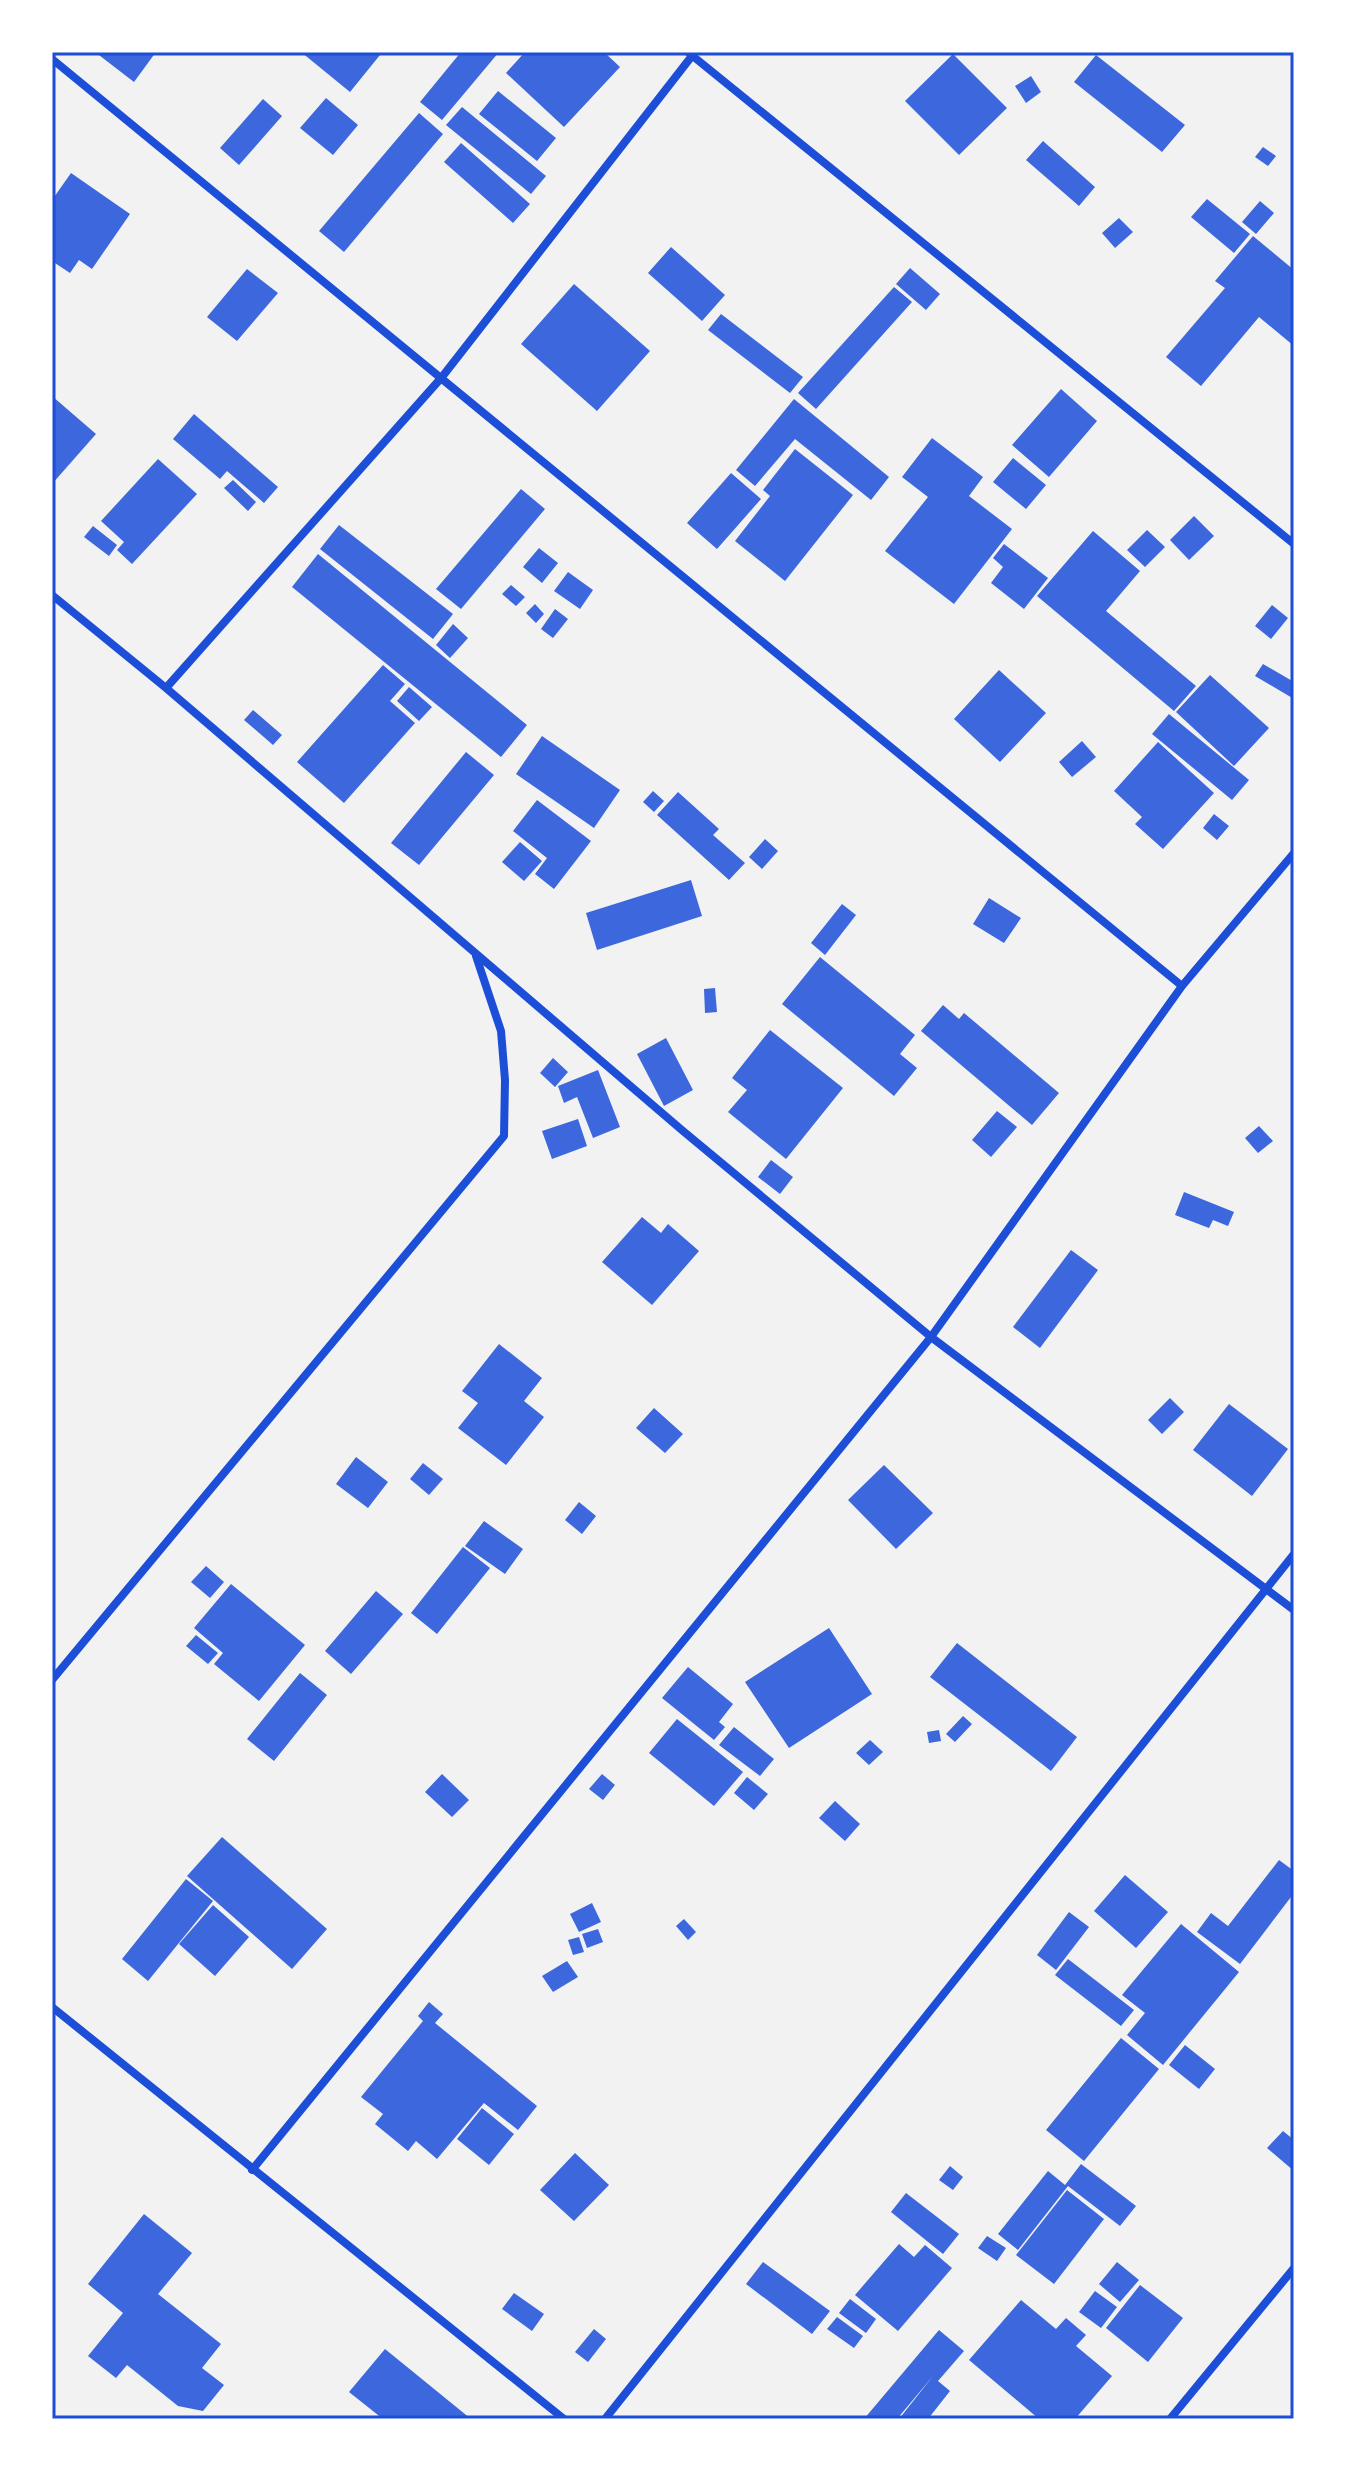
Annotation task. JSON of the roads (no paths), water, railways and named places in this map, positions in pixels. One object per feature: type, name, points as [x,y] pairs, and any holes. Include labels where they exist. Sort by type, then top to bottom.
[{"type":"street","points":[[166,688],[442,377],[692,53],[1294,544]]},
{"type":"street","points":[[52,59],[1182,986]]},
{"type":"street","points":[[52,595],[166,688],[683,1131],[931,1337],[1294,1610]]},
{"type":"street","points":[[252,2170],[931,1337],[1182,986],[1294,853]]},
{"type":"street","points":[[52,1680],[504,1136],[505,1080],[501,1031],[475,953]]},
{"type":"street","points":[[605,2419],[1294,1554]]},
{"type":"street","points":[[52,2007],[564,2419]]},
{"type":"street","points":[[1170,2419],[1294,2268]]}]
